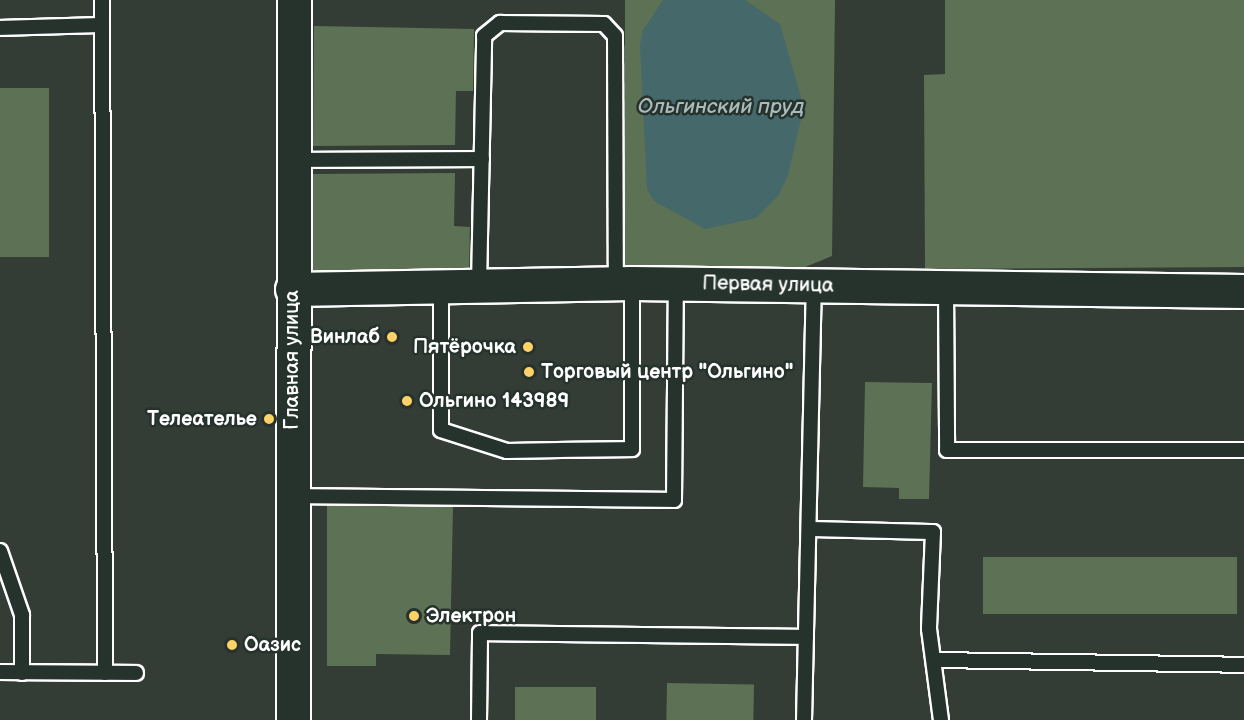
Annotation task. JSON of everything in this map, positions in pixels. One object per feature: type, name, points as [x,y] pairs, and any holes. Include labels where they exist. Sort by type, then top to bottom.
[{"type":"street","name":"Главная улица","points":[[293,720],[294,0]]},
{"type":"street","name":"Первая улица","points":[[292,289],[624,283],[1244,291]]},
{"type":"lane","points":[[102,0],[105,673]]},
{"type":"lane","points":[[441,286],[441,430],[507,451],[632,449],[615,36],[604,24],[500,23],[484,36],[479,285]]},
{"type":"lane","points":[[0,28],[102,25]]},
{"type":"lane","points":[[293,160],[482,159]]},
{"type":"lane","points":[[293,496],[674,500],[676,284]]},
{"type":"lane","points":[[804,720],[814,285]]},
{"type":"lane","points":[[946,287],[947,450],[1244,450]]},
{"type":"lane","points":[[810,529],[933,532],[928,629],[935,660],[941,720]]},
{"type":"lane","points":[[0,551],[22,615],[22,673]]},
{"type":"lane","points":[[479,720],[480,633],[806,637]]},
{"type":"lane","points":[[935,660],[1244,665]]},
{"type":"lane","points":[[0,672],[136,673]]},
{"type":"green space","points":[[625,0],[835,0],[832,256],[798,270],[625,272]]},
{"type":"green space","points":[[945,0],[1244,0],[1244,267],[925,269],[924,75],[945,74]]},
{"type":"green space","points":[[314,26],[474,29],[473,91],[456,91],[455,145],[313,146]]},
{"type":"green space","points":[[0,88],[49,88],[49,257],[0,257]]},
{"type":"green space","points":[[455,173],[454,226],[470,227],[469,274],[343,275],[312,270],[313,174]]},
{"type":"green space","points":[[865,382],[932,383],[929,499],[899,499],[899,488],[863,487]]},
{"type":"green space","points":[[327,504],[453,506],[450,655],[376,654],[376,666],[327,666]]},
{"type":"green space","points":[[983,557],[1237,557],[1237,614],[983,614]]},
{"type":"green space","points":[[667,683],[754,685],[753,720],[666,720]]},
{"type":"green space","points":[[515,687],[596,687],[596,720],[515,720]]},
{"type":"water","name":"Ольгинский пруд","points":[[663,0],[745,0],[780,24],[801,97],[801,119],[788,175],[778,196],[756,218],[705,229],[654,201],[647,189],[640,45],[643,30]]},
{"type":"place","name":"Винлаб","points":[[392,337]]},
{"type":"place","name":"Пятёрочка","points":[[528,347]]},
{"type":"place","name":"Торговый центр \"Ольгино\"","points":[[529,372]]},
{"type":"place","name":"Ольгино 143989","points":[[407,401]]},
{"type":"place","name":"Телеателье","points":[[269,419]]},
{"type":"place","name":"Электрон","points":[[414,616]]},
{"type":"place","name":"Оазис","points":[[232,645]]}]
